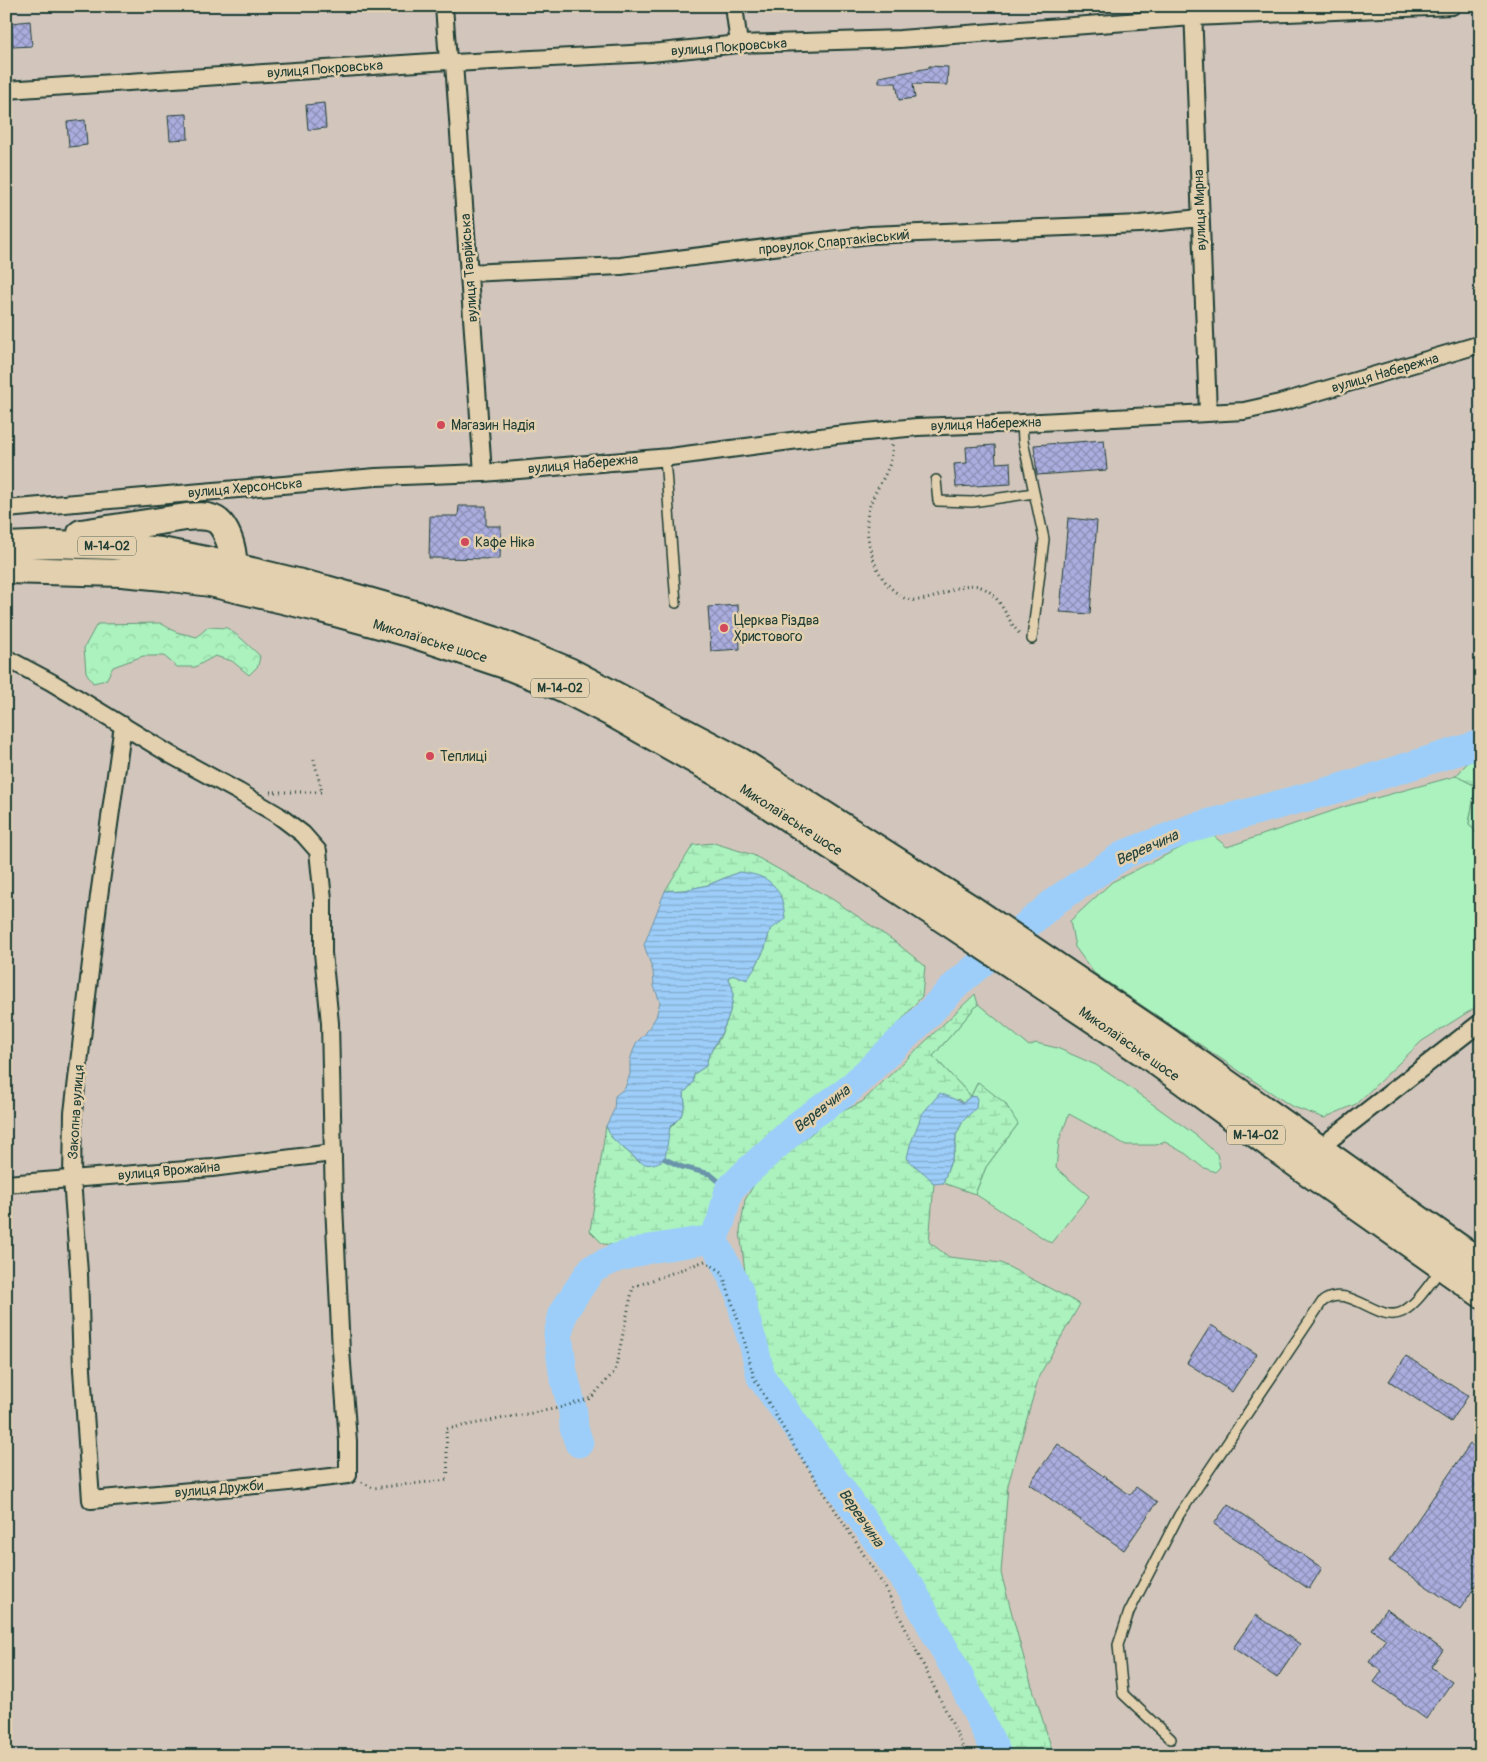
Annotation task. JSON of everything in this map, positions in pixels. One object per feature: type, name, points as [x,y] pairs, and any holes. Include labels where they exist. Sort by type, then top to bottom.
[{"type":"main road","points":[[6,546],[198,515],[216,520],[222,525],[230,541],[233,557],[232,566],[225,574],[154,564],[126,563],[6,569]]},
{"type":"main road","name":"Миколаївське шосе","points":[[6,546],[54,544],[113,546],[161,551],[232,566],[326,589],[421,616],[494,640],[569,671],[740,761],[972,909],[1166,1040],[1481,1263]]},
{"type":"main road","name":"Миколаївське шосе","points":[[6,569],[122,573],[164,576],[210,583],[321,609],[400,631],[505,665],[560,687],[730,780],[950,922],[1151,1058],[1302,1168],[1481,1294]]},
{"type":"street","name":"вулиця Таврійська","points":[[444,6],[451,62],[469,273],[483,473]]},
{"type":"street","points":[[734,6],[739,44]]},
{"type":"street","name":"вулиця Покровська","points":[[6,90],[451,62],[651,52],[739,44],[900,39],[1193,12],[1452,6]]},
{"type":"street","name":"вулиця Мирна","points":[[1193,12],[1208,413]]},
{"type":"street","name":"провулок Спартаківський","points":[[469,273],[621,266],[870,235],[1140,224],[1200,218]]},
{"type":"street","name":"вулиця Набережна","points":[[483,473],[665,458],[836,434],[890,429],[1022,424],[1244,411],[1280,404],[1481,344]]},
{"type":"street","name":"вулиця Херсонська","points":[[6,509],[376,477],[483,473]]},
{"type":"street","points":[[6,658],[51,682],[171,755],[278,815],[303,834],[318,851],[324,899],[323,954],[330,1022],[332,1153],[340,1332],[348,1441],[348,1475]]},
{"type":"street","name":"Закопна вулиця","points":[[91,1500],[72,1179],[73,1113],[99,896],[123,726]]},
{"type":"street","points":[[1318,1149],[1481,1022]]},
{"type":"street","name":"вулиця Врожайна","points":[[6,1184],[212,1168],[332,1153]]},
{"type":"street","name":"вулиця Дружби","points":[[91,1500],[348,1475]]},
{"type":"lane","points":[[1022,424],[1023,441],[1044,539],[1032,639]]},
{"type":"lane","points":[[665,458],[676,603]]},
{"type":"lane","points":[[936,480],[938,501],[972,502],[1034,493]]},
{"type":"lane","points":[[1171,1739],[1123,1694],[1118,1645],[1129,1612],[1179,1515],[1322,1302],[1327,1298],[1341,1295],[1387,1313],[1401,1313],[1416,1300],[1442,1267]]},
{"type":"path","points":[[890,429],[893,454],[890,466],[867,511],[867,528],[874,562],[886,583],[906,600],[927,599],[967,585],[979,586],[991,592],[1014,629],[1022,636],[1032,639]]},
{"type":"path","points":[[239,792],[322,792],[313,756]]},
{"type":"path","points":[[348,1475],[373,1488],[448,1480],[446,1429],[559,1408],[591,1398],[615,1371],[633,1287],[705,1261],[722,1272],[742,1332],[754,1378],[792,1443],[886,1589],[968,1756]]},
{"type":"green space","points":[[160,623],[176,632],[197,637],[208,627],[227,628],[260,656],[258,666],[249,675],[232,661],[215,656],[195,667],[177,667],[164,656],[143,656],[113,667],[106,680],[93,683],[86,672],[84,648],[97,624]]},
{"type":"green space","points":[[1481,759],[1481,839],[1469,824],[1476,786],[1456,776],[1469,761]]},
{"type":"green space","points":[[1456,776],[1476,786],[1469,823],[1481,839],[1481,1004],[1422,1041],[1356,1104],[1324,1118],[1291,1106],[1094,973],[1075,947],[1070,921],[1112,882],[1210,833],[1227,847],[1347,806]]},
{"type":"green space","points":[[714,843],[753,855],[832,899],[894,941],[925,966],[922,996],[863,1065],[755,1149],[732,1171],[720,1192],[720,1211],[714,1226],[704,1232],[633,1246],[603,1244],[590,1231],[606,1126],[611,1137],[639,1162],[681,1116],[685,1104],[684,1093],[693,1083],[694,1074],[706,1066],[711,1050],[718,1041],[728,1017],[733,992],[728,977],[755,968],[765,948],[770,930],[739,872],[708,885],[685,890],[665,891],[693,845]]},
{"type":"green space","points":[[975,994],[978,1004],[933,1056],[971,1096],[963,1103],[958,1099],[913,1165],[927,1174],[934,1184],[929,1242],[949,1257],[1001,1263],[1080,1304],[1039,1376],[1008,1485],[1001,1573],[1027,1670],[1054,1756],[998,1756],[983,1716],[903,1588],[782,1414],[747,1289],[740,1231],[745,1200],[759,1176],[833,1116],[862,1102]]},
{"type":"green space","points":[[978,1004],[1029,1046],[1036,1043],[1057,1048],[1096,1065],[1126,1085],[1197,1136],[1217,1154],[1220,1167],[1215,1172],[1202,1167],[1186,1154],[1165,1142],[1156,1145],[1126,1145],[1069,1114],[1059,1141],[1056,1168],[1089,1196],[1051,1243],[975,1194],[986,1167],[1018,1124],[978,1082],[971,1096],[933,1056]]},
{"type":"green space","points":[[978,1082],[1005,1103],[1018,1124],[986,1167],[975,1194],[943,1183],[955,1150],[956,1135],[963,1121],[976,1108],[971,1096]]},
{"type":"water","points":[[739,872],[759,876],[773,885],[781,899],[785,919],[770,930],[765,948],[747,980],[735,975],[728,977],[732,986],[733,997],[728,1017],[710,1053],[706,1066],[694,1074],[693,1083],[684,1093],[685,1104],[681,1116],[670,1127],[665,1159],[653,1164],[644,1164],[614,1140],[606,1126],[614,1110],[615,1096],[625,1088],[630,1074],[630,1060],[636,1043],[645,1034],[656,1017],[660,1002],[654,986],[653,971],[644,945],[665,891],[685,890],[708,885]]},
{"type":"water","points":[[940,1093],[963,1103],[971,1096],[977,1097],[976,1108],[963,1121],[956,1135],[955,1149],[943,1183],[934,1184],[928,1176],[907,1158],[922,1114]]},
{"type":"building","points":[[30,21],[32,46],[13,47],[11,23]]},
{"type":"building","points":[[929,66],[948,67],[947,85],[913,84],[915,98],[899,100],[896,83],[879,83],[879,77],[929,68]]},
{"type":"building","points":[[324,103],[326,128],[308,130],[306,105]]},
{"type":"building","points":[[187,114],[188,139],[170,140],[168,115]]},
{"type":"building","points":[[85,120],[87,145],[69,147],[67,122]]},
{"type":"building","points":[[1104,440],[1107,470],[1037,475],[1034,445]]},
{"type":"building","points":[[995,445],[996,463],[1010,462],[1011,484],[956,487],[954,464],[967,463],[966,447]]},
{"type":"building","name":"Кафе Ніка","points":[[459,506],[486,506],[486,526],[501,526],[500,559],[429,558],[430,516],[458,516]]},
{"type":"building","points":[[1068,518],[1097,521],[1090,614],[1060,612]]},
{"type":"building","name":"Церква Різдва Христового","points":[[738,605],[740,649],[711,651],[708,607]]},
{"type":"building","points":[[1211,1325],[1257,1354],[1232,1392],[1187,1363]]},
{"type":"building","points":[[1406,1356],[1468,1396],[1451,1422],[1389,1381]]},
{"type":"building","points":[[1058,1444],[1130,1495],[1136,1487],[1157,1502],[1124,1550],[1029,1484]]},
{"type":"building","points":[[1470,1444],[1481,1451],[1481,1578],[1460,1609],[1389,1561]]},
{"type":"building","points":[[1228,1504],[1322,1568],[1309,1589],[1214,1524]]},
{"type":"building","points":[[1386,1609],[1443,1650],[1431,1667],[1452,1682],[1426,1719],[1374,1682],[1382,1671],[1369,1662],[1386,1639],[1371,1629]]},
{"type":"building","points":[[1256,1615],[1300,1644],[1277,1678],[1233,1648]]},
{"type":"waterway","name":"Веревчина","points":[[998,1756],[960,1678],[911,1588],[761,1377],[739,1291],[713,1239],[721,1221],[729,1190],[802,1122],[846,1092],[917,1025],[960,981],[1058,899],[1125,854],[1192,828],[1333,790],[1481,744]]},
{"type":"waterway","points":[[665,1159],[682,1167],[710,1174],[729,1190]]},
{"type":"waterway","points":[[579,1443],[574,1428],[573,1412],[563,1372],[558,1335],[563,1313],[575,1294],[592,1269],[616,1258],[649,1249],[713,1239]]},
{"type":"place","name":"Магазин Надія","points":[[441,425]]},
{"type":"place","name":"Кафе Ніка","points":[[465,542]]},
{"type":"place","name":"Церква Різдва Христового","points":[[724,628]]},
{"type":"place","name":"Теплиці","points":[[430,756]]}]
